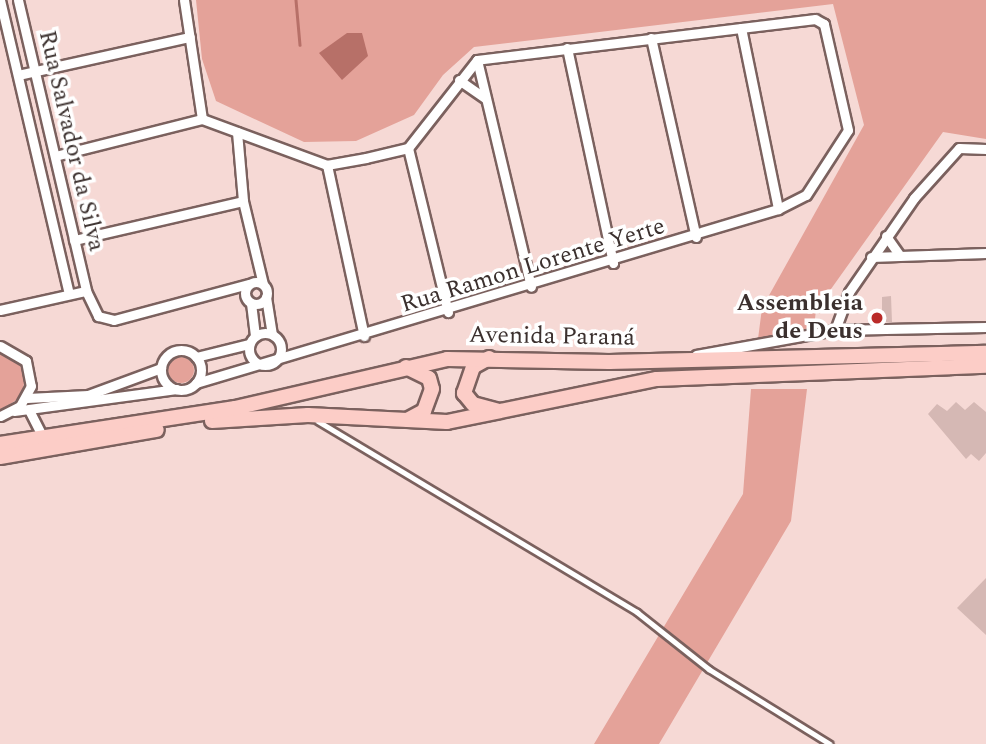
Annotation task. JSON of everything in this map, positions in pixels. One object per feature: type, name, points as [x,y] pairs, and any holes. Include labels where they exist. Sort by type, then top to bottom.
[{"type":"main road","name":"Avenida Paraná","points":[[0,444],[235,408],[400,365],[493,355],[672,360],[986,353]]},
{"type":"main road","points":[[493,355],[473,367],[464,393],[473,404],[509,413]]},
{"type":"main road","points":[[399,423],[424,411],[432,389],[421,371],[400,365]]},
{"type":"main road","name":"Avenida Paraná","points":[[0,457],[193,424],[308,415],[399,423],[509,413],[580,393],[657,379],[986,366]]},
{"type":"street","points":[[0,0],[69,294]]},
{"type":"street","name":"Rua Salvador da Silva","points":[[18,0],[86,291],[98,316],[114,320],[218,296]]},
{"type":"street","points":[[184,0],[202,119]]},
{"type":"street","name":"Rua Ramon Lorente Yerte","points":[[195,383],[268,365],[613,263],[778,209],[806,195],[848,130],[821,21],[741,29]]},
{"type":"street","points":[[55,156],[202,119],[327,165],[408,148],[477,60],[567,47],[741,29],[778,209]]},
{"type":"street","points":[[18,75],[190,37]]},
{"type":"street","points":[[651,38],[696,237]]},
{"type":"street","points":[[0,46],[10,44]]},
{"type":"street","points":[[567,47],[613,263]]},
{"type":"street","points":[[477,60],[531,287]]},
{"type":"street","points":[[459,80],[472,86],[487,100]]},
{"type":"street","points":[[451,96],[472,86]]},
{"type":"street","points":[[237,132],[243,201],[272,334],[280,353],[268,365],[253,360],[249,344]]},
{"type":"street","points":[[835,330],[871,257],[952,154],[966,146],[986,149]]},
{"type":"street","points":[[408,148],[448,313]]},
{"type":"street","points":[[327,165],[364,336]]},
{"type":"street","points":[[74,240],[243,201]]},
{"type":"street","points":[[886,236],[900,256]]},
{"type":"street","points":[[871,257],[986,253]]},
{"type":"street","points":[[0,416],[14,411],[26,399],[88,395],[161,368],[172,353],[196,357],[249,344],[255,335],[248,301],[256,256]]},
{"type":"street","points":[[218,296],[251,283],[263,284]]},
{"type":"street","points":[[0,310],[86,291]]},
{"type":"street","points":[[218,296],[248,301],[266,297]]},
{"type":"street","points":[[672,360],[835,330],[986,327]]},
{"type":"street","points":[[255,335],[272,334]]},
{"type":"street","points":[[0,345],[26,361],[26,399],[30,413],[43,436]]},
{"type":"street","points":[[14,411],[30,413],[177,389],[195,383],[201,373],[196,357]]},
{"type":"street","points":[[161,368],[167,384],[177,389]]},
{"type":"lane","points":[[308,415],[637,612],[709,669],[830,744]]},
{"type":"shaded area","points":[[196,0],[986,0],[986,139],[943,132],[816,310],[814,327],[758,339],[762,308],[864,125],[833,4],[474,47],[443,75],[414,115],[356,141],[304,142],[216,101],[202,59]]},
{"type":"shaded area","points":[[347,33],[362,33],[368,56],[342,80],[319,53]]},
{"type":"shaded area","points":[[0,350],[17,359],[25,377],[22,396],[0,411]]},
{"type":"shaded area","points":[[181,357],[190,361],[194,370],[190,379],[181,383],[172,379],[168,370],[172,361]]},
{"type":"shaded area","points":[[751,389],[807,389],[791,521],[659,744],[594,744],[743,494]]},
{"type":"building","points":[[891,296],[892,322],[873,322],[873,312],[882,312],[882,297]]},
{"type":"building","points":[[956,402],[965,410],[974,402],[986,412],[986,453],[979,461],[971,454],[966,459],[928,414],[937,404],[947,411]]},
{"type":"building","points":[[986,578],[986,635],[957,608]]},
{"type":"waterway","points":[[296,0],[300,45]]},
{"type":"place","name":"Assembleia de Deus","points":[[877,318]]}]
